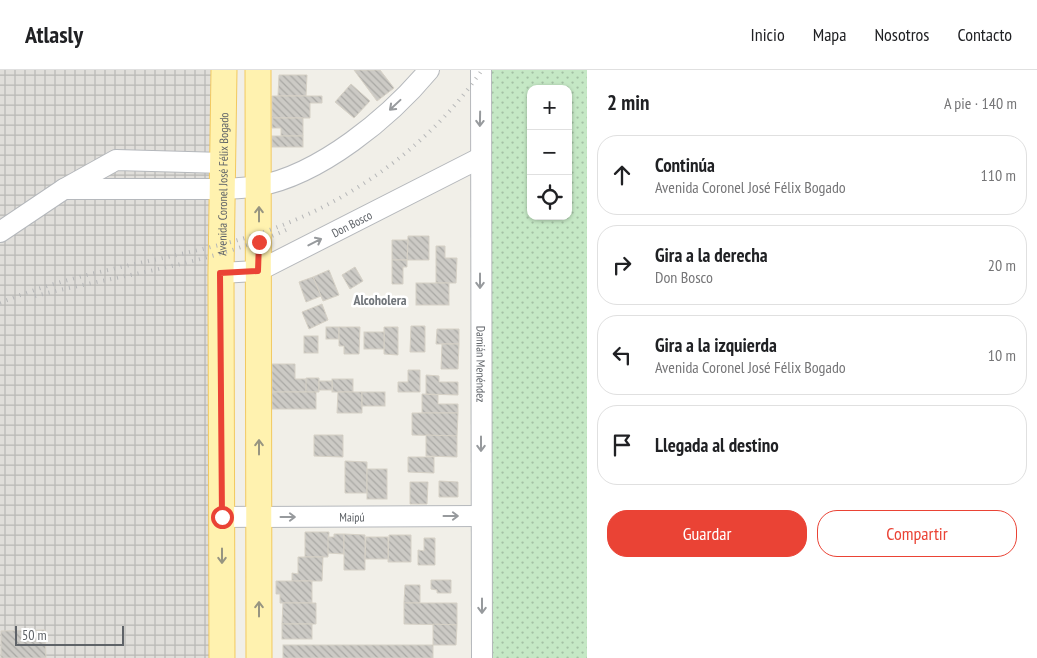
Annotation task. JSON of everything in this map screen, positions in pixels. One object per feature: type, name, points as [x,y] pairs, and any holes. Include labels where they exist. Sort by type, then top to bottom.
[{"type":"main road","name":"Avenida Coronel José Félix Bogado","points":[[222,658],[220,273],[224,189],[224,70]]},
{"type":"main road","points":[[258,70],[259,658]]},
{"type":"street","points":[[64,189],[224,189],[258,186],[283,180],[311,168],[342,148],[396,106],[429,70]]},
{"type":"street","name":"Damián Menéndez","points":[[481,70],[482,658]]},
{"type":"street","name":"Don Bosco","points":[[220,273],[258,271],[480,158]]},
{"type":"street","points":[[0,232],[64,189],[116,160],[224,163]]},
{"type":"street","name":"Maipú","points":[[222,517],[481,516]]},
{"type":"shaded area","points":[[0,70],[224,70],[222,658],[0,658]]},
{"type":"green space","points":[[487,70],[587,70],[587,658],[487,658]]},
{"type":"building","points":[[354,70],[380,70],[394,88],[377,101]]},
{"type":"building","points":[[279,75],[307,75],[306,96],[278,96]]},
{"type":"building","points":[[351,84],[370,101],[354,118],[335,102]]},
{"type":"building","points":[[272,96],[322,96],[322,103],[310,103],[310,118],[272,118]]},
{"type":"building","points":[[272,118],[303,118],[303,136],[281,136],[281,128],[272,128]]},
{"type":"building","points":[[272,136],[303,136],[303,147],[272,147]]},
{"type":"building","points":[[408,236],[429,236],[429,260],[407,260]]},
{"type":"building","points":[[392,240],[408,240],[407,260],[392,260]]},
{"type":"building","points":[[436,246],[445,246],[445,258],[457,258],[456,283],[436,283]]},
{"type":"building","points":[[392,260],[407,260],[407,267],[403,267],[403,284],[392,284]]},
{"type":"building","points":[[355,267],[363,281],[350,289],[342,275]]},
{"type":"building","points":[[329,270],[339,295],[323,301],[313,277]]},
{"type":"building","points":[[313,277],[321,296],[306,302],[299,282]]},
{"type":"building","points":[[416,283],[449,283],[449,305],[416,305]]},
{"type":"building","points":[[322,304],[328,320],[309,329],[302,312]]},
{"type":"building","points":[[411,326],[425,326],[425,352],[410,352]]},
{"type":"building","points":[[326,327],[339,327],[339,339],[326,339]]},
{"type":"building","points":[[339,327],[360,327],[359,354],[344,354],[344,346],[339,346]]},
{"type":"building","points":[[384,327],[398,327],[398,355],[384,354]]},
{"type":"building","points":[[437,329],[459,329],[459,344],[436,344]]},
{"type":"building","points":[[364,332],[384,332],[384,349],[364,349]]},
{"type":"building","points":[[304,336],[318,336],[318,353],[304,353]]},
{"type":"building","points":[[442,344],[459,344],[458,369],[441,369]]},
{"type":"building","points":[[272,364],[295,364],[295,379],[307,379],[306,392],[272,392]]},
{"type":"building","points":[[408,370],[420,370],[420,392],[398,392],[398,382],[408,382]]},
{"type":"building","points":[[426,375],[439,376],[439,382],[458,382],[458,395],[426,394]]},
{"type":"building","points":[[306,378],[319,378],[319,392],[306,392]]},
{"type":"building","points":[[332,379],[353,379],[353,392],[332,392]]},
{"type":"building","points":[[319,381],[332,381],[332,390],[319,390]]},
{"type":"building","points":[[272,392],[316,392],[316,409],[272,409]]},
{"type":"building","points":[[338,392],[362,392],[362,413],[337,413]]},
{"type":"building","points":[[362,392],[385,392],[385,406],[362,406]]},
{"type":"building","points":[[422,394],[438,395],[438,404],[458,404],[458,413],[422,413]]},
{"type":"building","points":[[412,413],[458,413],[457,436],[412,435]]},
{"type":"building","points":[[314,435],[343,435],[343,457],[314,456]]},
{"type":"building","points":[[426,435],[457,436],[457,457],[426,456]]},
{"type":"building","points":[[408,457],[434,457],[434,473],[408,472]]},
{"type":"building","points":[[345,461],[367,462],[367,493],[345,493]]},
{"type":"building","points":[[367,469],[387,469],[387,499],[367,499]]},
{"type":"building","points":[[439,481],[458,482],[458,497],[439,497]]},
{"type":"building","points":[[410,482],[428,482],[427,504],[410,504]]},
{"type":"building","points":[[305,532],[329,532],[328,557],[305,557]]},
{"type":"building","points":[[334,534],[344,534],[344,554],[328,553],[328,537],[334,537]]},
{"type":"building","points":[[344,534],[365,535],[365,570],[344,570]]},
{"type":"building","points":[[389,535],[411,535],[411,562],[388,562]]},
{"type":"building","points":[[366,537],[388,537],[388,559],[365,559]]},
{"type":"building","points":[[424,538],[435,538],[435,565],[418,565],[418,550],[424,551]]},
{"type":"building","points":[[298,557],[323,557],[322,581],[292,581],[292,573],[298,574]]},
{"type":"building","points":[[431,580],[451,580],[451,593],[437,593],[437,590],[431,589]]},
{"type":"building","points":[[276,581],[312,581],[312,603],[280,603],[280,594],[276,594]]},
{"type":"building","points":[[405,585],[420,585],[420,603],[404,603]]},
{"type":"building","points":[[283,603],[316,603],[316,624],[282,624]]},
{"type":"building","points":[[404,603],[457,603],[457,625],[404,624]]},
{"type":"building","points":[[282,624],[312,624],[312,639],[282,639]]},
{"type":"building","points":[[433,624],[457,625],[456,645],[433,645]]},
{"type":"building","points":[[45,630],[46,658],[1,658],[1,631]]},
{"type":"building","points":[[283,645],[433,645],[433,658],[283,658]]},
{"type":"railway","points":[[0,303],[29,292],[88,275],[238,240],[309,214],[375,176],[405,153],[433,128],[459,100],[482,70]]},
{"type":"railway","points":[[35,296],[194,261],[256,242],[286,230]]},
{"type":"district","name":"Alcoholera","points":[[380,300]]},
{"type":"route","points":[[222,517],[220,273],[258,271],[259,242]]}]
